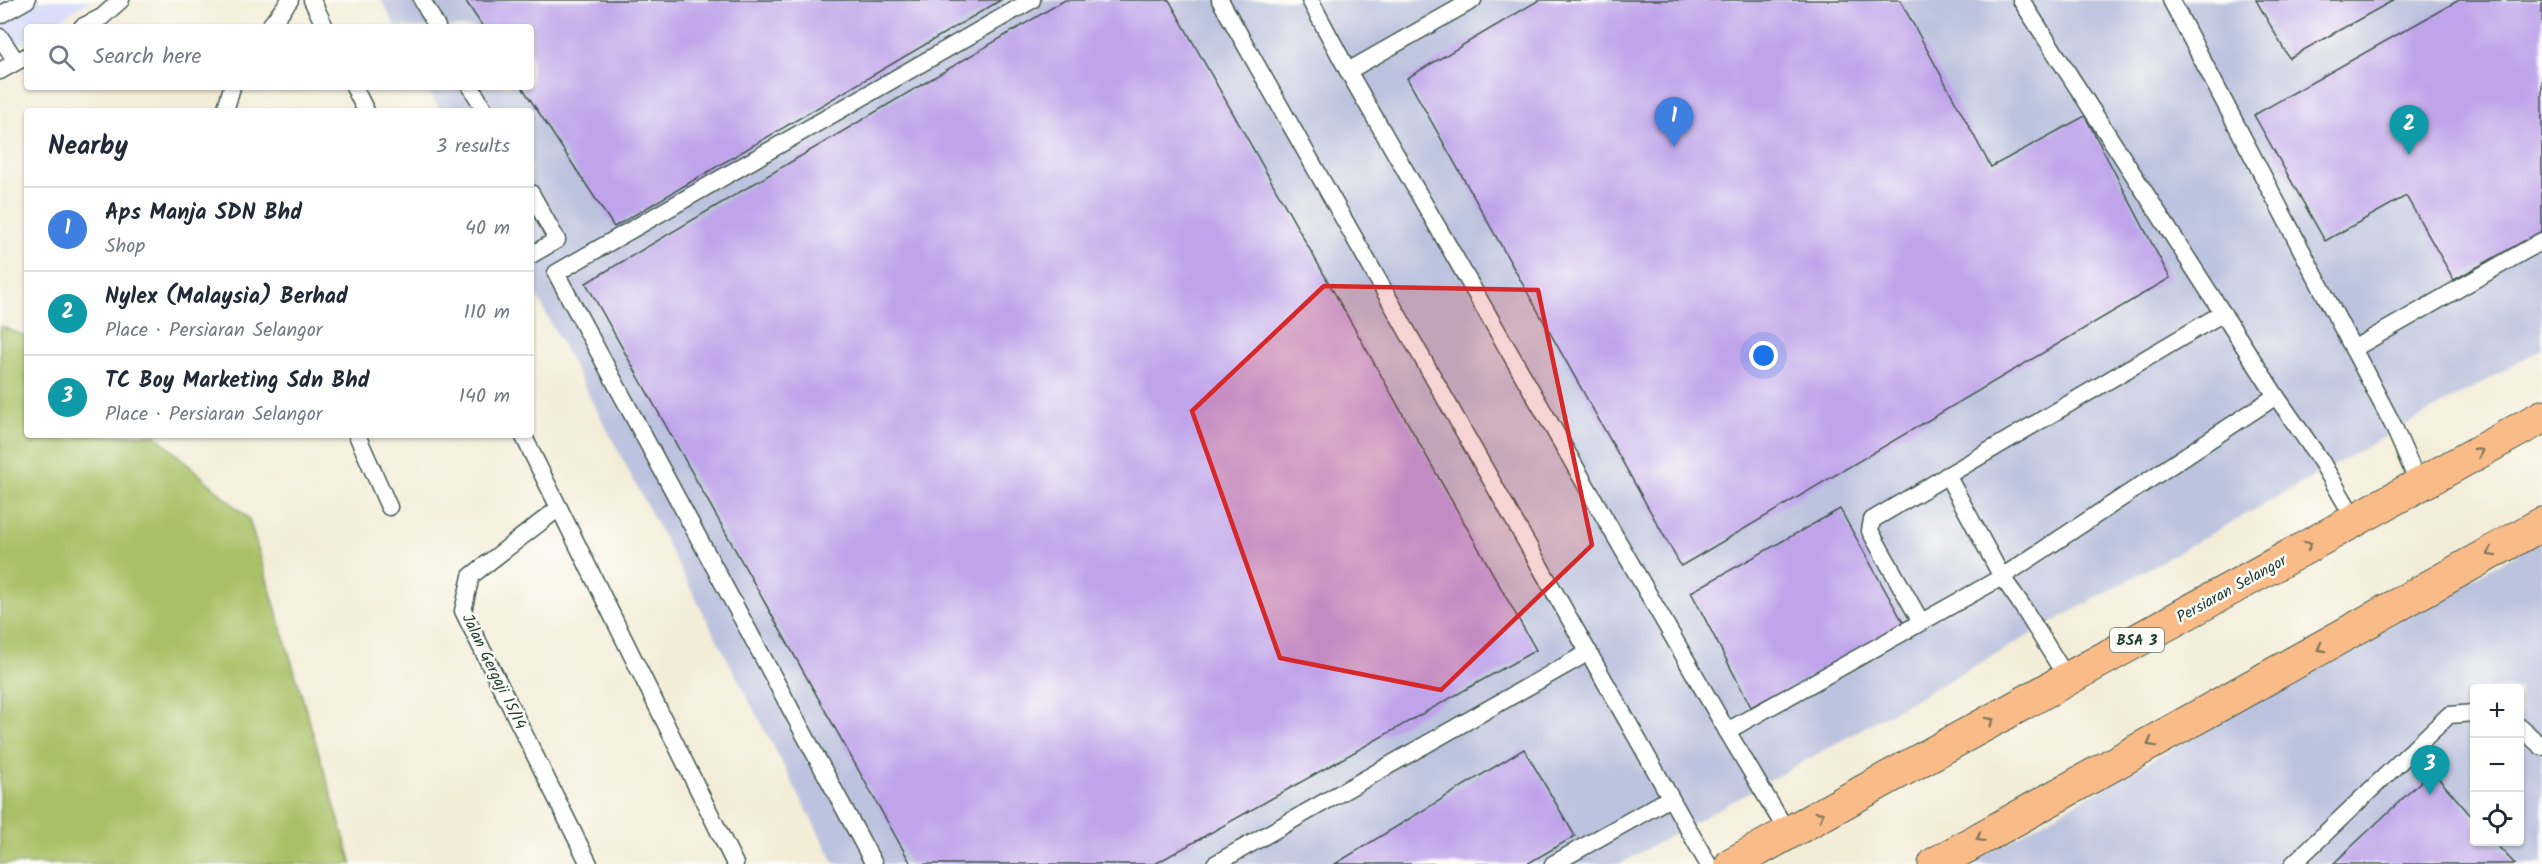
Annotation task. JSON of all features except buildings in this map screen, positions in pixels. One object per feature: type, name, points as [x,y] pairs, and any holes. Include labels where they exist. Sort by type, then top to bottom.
[{"type":"main road","name":"Persiaran Selangor","points":[[1732,864],[2542,417]]},
{"type":"main road","points":[[1935,864],[2542,524]]},
{"type":"lane","points":[[0,15],[27,0]]},
{"type":"lane","points":[[88,24],[102,17],[121,0]]},
{"type":"lane","points":[[271,24],[290,0]]},
{"type":"lane","points":[[312,0],[324,24]]},
{"type":"lane","points":[[422,0],[435,24]]},
{"type":"lane","points":[[874,864],[556,273],[1032,0]]},
{"type":"lane","points":[[1220,0],[1708,864]]},
{"type":"lane","points":[[1310,0],[1727,731],[1788,833]]},
{"type":"lane","points":[[1348,70],[1473,0]]},
{"type":"lane","points":[[2021,0],[2276,396],[2321,461],[2355,520]]},
{"type":"lane","points":[[2171,0],[2393,425],[2420,485]]},
{"type":"lane","points":[[0,37],[21,58],[0,71]]},
{"type":"lane","points":[[226,108],[231,90]]},
{"type":"lane","points":[[356,90],[364,108]]},
{"type":"lane","points":[[473,90],[483,108]]},
{"type":"lane","points":[[534,198],[557,240],[534,253]]},
{"type":"lane","points":[[2353,349],[2542,241]]},
{"type":"lane","points":[[1921,622],[1870,531],[1872,520],[2223,313]]},
{"type":"lane","points":[[1727,731],[2002,577],[2276,396]]},
{"type":"lane","points":[[358,438],[389,507]]},
{"type":"lane","points":[[524,438],[735,864]]},
{"type":"lane","points":[[1947,475],[2002,577],[2067,678]]},
{"type":"lane","name":"Jalan Gergaji 15/14","points":[[559,508],[471,576],[463,611],[589,864]]},
{"type":"lane","points":[[1215,864],[1588,652]]},
{"type":"lane","points":[[2293,864],[2449,715],[2470,713]]},
{"type":"lane","points":[[2524,731],[2542,747]]},
{"type":"lane","points":[[1553,864],[1670,798]]},
{"type":"highlighted area","points":[[1324,286],[1538,290],[1592,545],[1441,690],[1280,658],[1192,411]]},
{"type":"shaded area","points":[[0,0],[92,0],[52,24],[24,24],[24,41],[0,55]]},
{"type":"shaded area","points":[[381,0],[2542,0],[2542,349],[1620,864],[835,864],[534,291],[534,108],[438,108],[429,90],[534,90],[534,24],[394,24]]},
{"type":"shaded area","points":[[2542,539],[2542,864],[1969,864]]},
{"type":"green space","points":[[0,326],[24,336],[24,438],[158,438],[249,519],[352,864],[0,864]]},
{"type":"place","name":"Aps Manja SDN Bhd","points":[[1674,147]]},
{"type":"place","name":"Nylex (Malaysia) Berhad","points":[[2409,155]]},
{"type":"place","name":"TC Boy Marketing Sdn Bhd","points":[[2430,795]]}]
